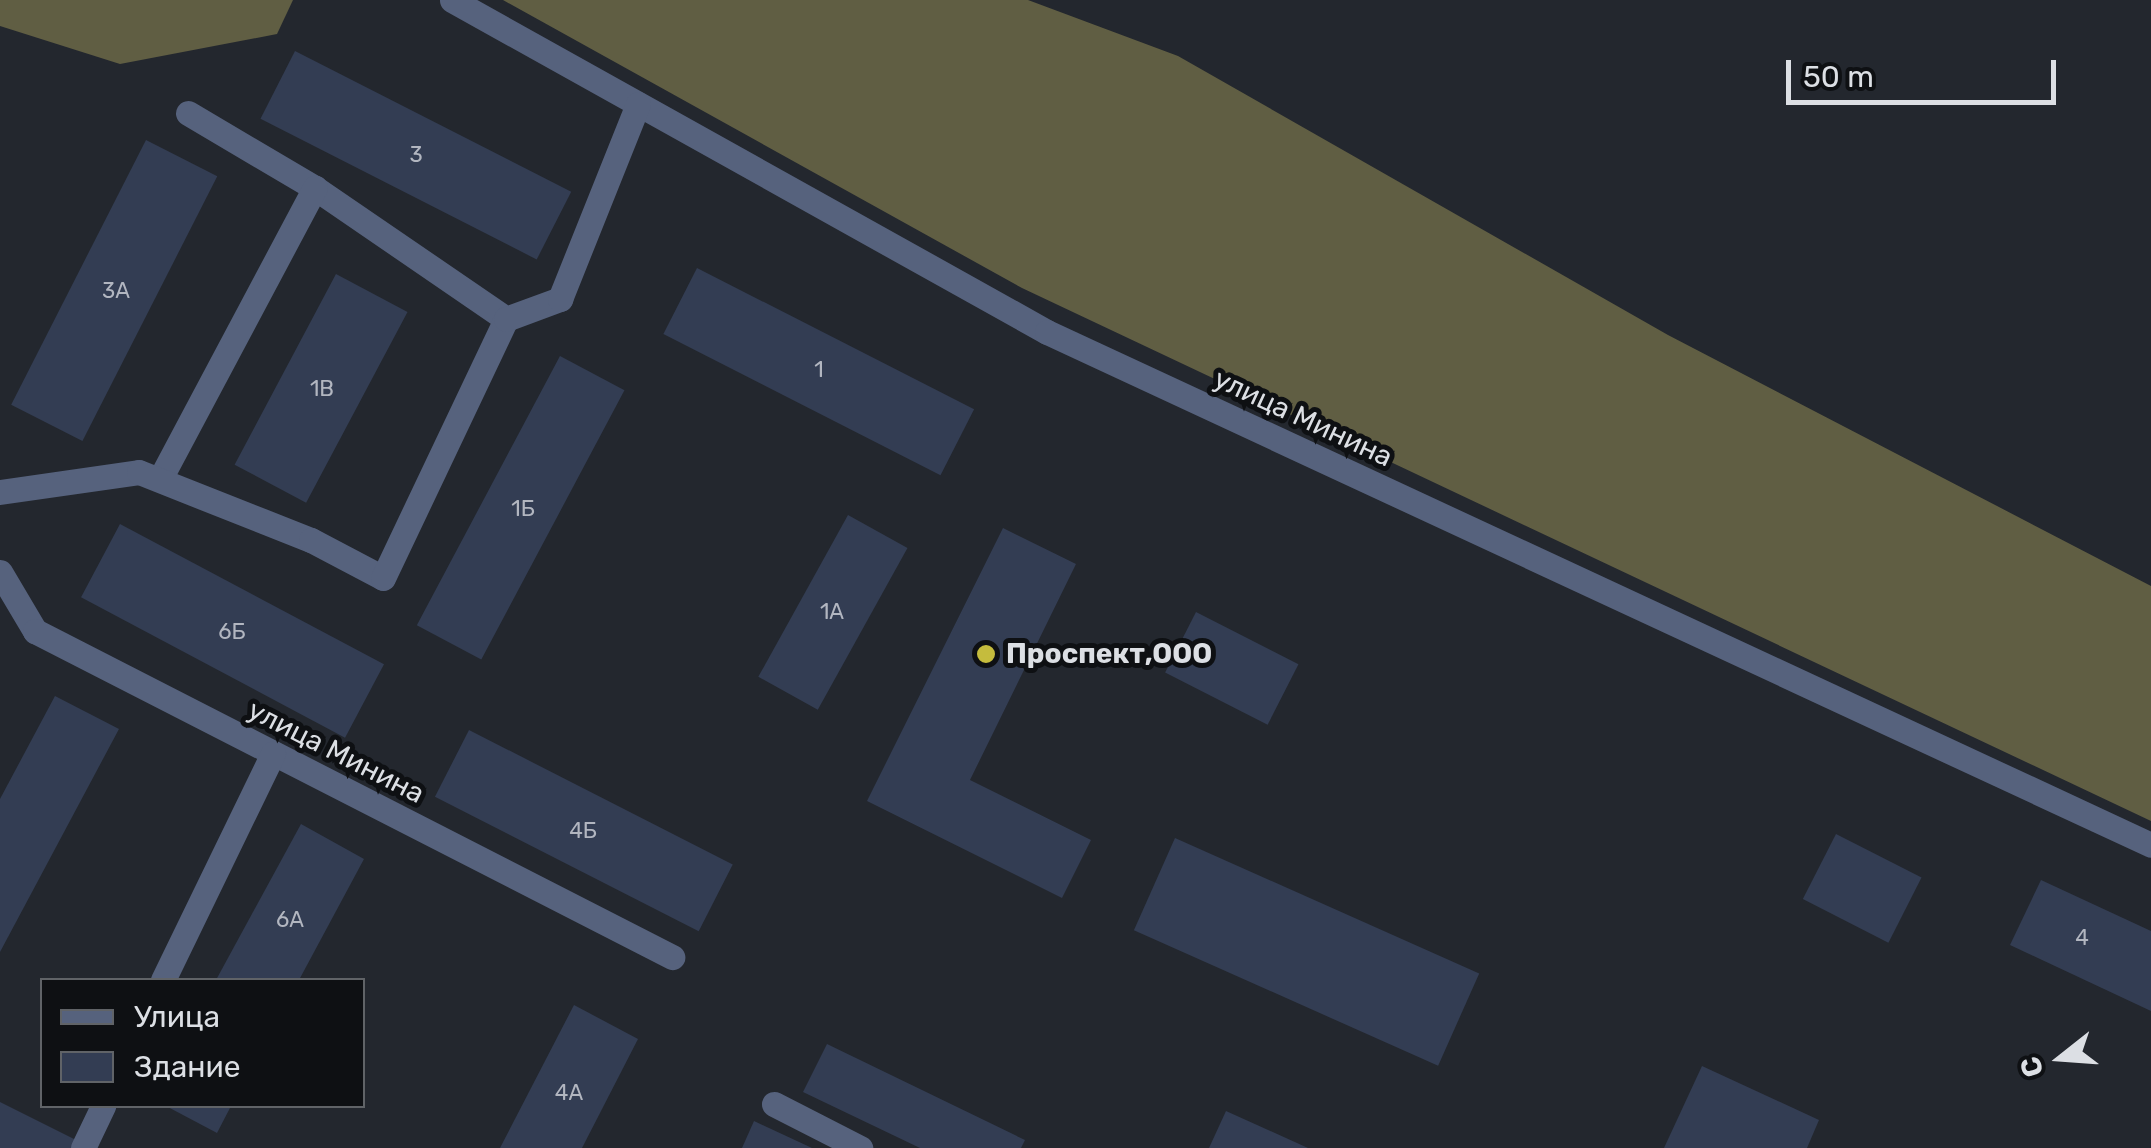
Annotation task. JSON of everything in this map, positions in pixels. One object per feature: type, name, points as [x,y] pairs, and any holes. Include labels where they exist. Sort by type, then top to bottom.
[{"type":"street","name":"улица Минина","points":[[452,0],[1047,332],[2151,845]]},
{"type":"street","points":[[0,492],[139,472],[311,540],[383,578],[506,319],[560,299],[638,104]]},
{"type":"street","points":[[188,112],[315,188],[506,319]]},
{"type":"street","points":[[160,479],[315,188]]},
{"type":"street","name":"улица Минина","points":[[0,572],[35,630],[672,957]]},
{"type":"street","points":[[165,978],[273,753]]},
{"type":"street","points":[[774,1104],[860,1148]]},
{"type":"street","points":[[83,1148],[102,1108]]},
{"type":"shaded area","points":[[0,0],[293,0],[277,34],[120,64],[0,26]]},
{"type":"shaded area","points":[[503,0],[1028,0],[1178,56],[1668,335],[2151,586],[2151,821],[1022,288]]},
{"type":"building","points":[[295,51],[571,192],[537,259],[260,119]]},
{"type":"building","points":[[146,140],[217,176],[82,441],[11,405]]},
{"type":"building","points":[[697,268],[974,409],[941,475],[663,334]]},
{"type":"building","points":[[336,274],[408,312],[306,503],[235,465]]},
{"type":"building","points":[[560,356],[624,390],[481,660],[417,625]]},
{"type":"building","points":[[848,515],[907,548],[818,710],[758,677]]},
{"type":"building","points":[[120,524],[384,664],[345,738],[81,597]]},
{"type":"building","points":[[1003,528],[1076,564],[970,780],[1091,840],[1062,898],[867,801]]},
{"type":"building","points":[[1196,612],[1298,664],[1268,725],[1165,673]]},
{"type":"building","points":[[55,696],[119,729],[0,952],[0,799]]},
{"type":"building","points":[[469,730],[733,864],[699,931],[435,797]]},
{"type":"building","points":[[301,824],[364,859],[300,978],[217,978]]},
{"type":"building","points":[[1836,834],[1922,878],[1888,943],[1803,899]]},
{"type":"building","points":[[1175,838],[1479,973],[1438,1066],[1134,930]]},
{"type":"building","points":[[2041,880],[2151,931],[2151,1011],[2010,945]]},
{"type":"building","points":[[574,1005],[638,1039],[582,1148],[500,1148]]},
{"type":"building","points":[[827,1044],[1025,1140],[1021,1148],[920,1148],[803,1092]]},
{"type":"building","points":[[1702,1066],[1819,1120],[1807,1148],[1664,1148]]},
{"type":"building","points":[[0,1102],[76,1140],[72,1148],[0,1148]]},
{"type":"building","points":[[170,1108],[230,1108],[217,1133]]},
{"type":"building","points":[[1226,1111],[1308,1148],[1209,1148]]},
{"type":"building","points":[[754,1121],[812,1148],[742,1148]]},
{"type":"place","name":"Проспект,ООО","points":[[986,654]]}]
